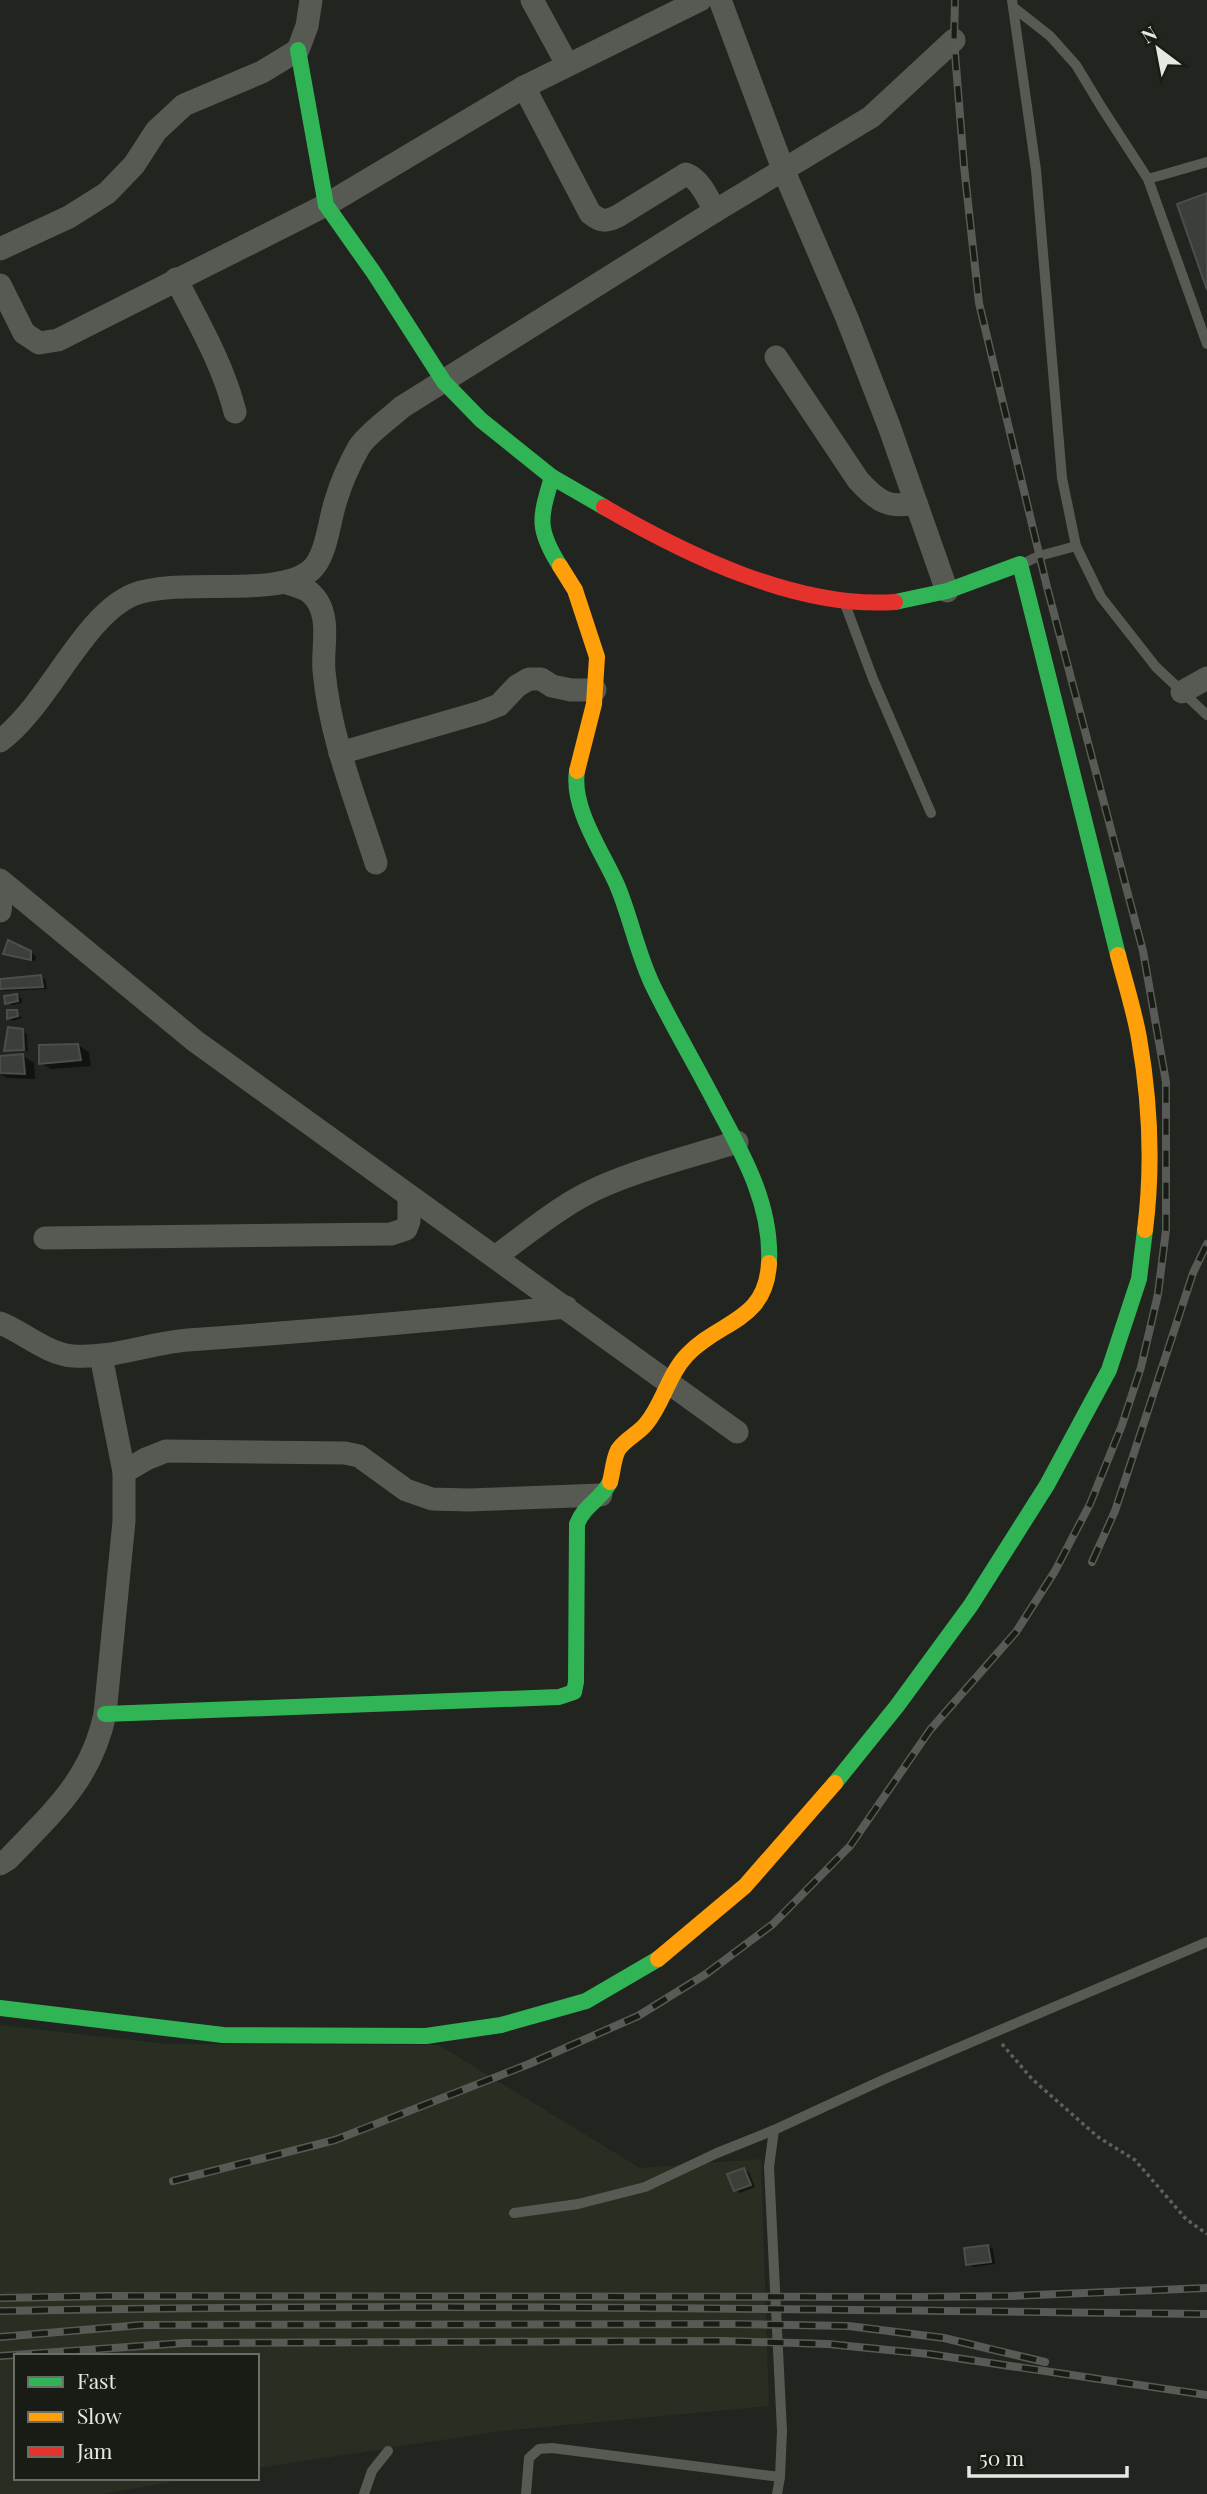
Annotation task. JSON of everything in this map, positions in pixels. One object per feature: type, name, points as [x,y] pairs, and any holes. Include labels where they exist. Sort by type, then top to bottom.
[{"type":"street","points":[[0,2008],[223,2035],[426,2036],[501,2025],[586,2001],[666,1954],[745,1886],[816,1807],[881,1726],[971,1605],[1047,1485],[1109,1370],[1139,1279],[1149,1200],[1149,1115],[1139,1037],[1020,564],[947,591],[893,602],[844,601],[764,582],[711,563],[650,534],[552,477],[481,420],[444,382],[374,273],[326,205],[298,50],[307,26],[311,0]]},
{"type":"street","points":[[531,0],[567,64]]},
{"type":"street","points":[[0,285],[24,333],[39,343],[58,340],[326,205],[524,87],[700,0]]},
{"type":"street","points":[[720,0],[783,169],[847,318],[947,591]]},
{"type":"street","points":[[287,583],[313,569],[325,545],[336,500],[360,444],[402,407],[537,320],[871,117],[954,40]]},
{"type":"street","points":[[0,249],[69,217],[107,193],[134,165],[156,131],[184,105],[262,72],[298,50]]},
{"type":"street","points":[[524,87],[590,212],[598,220],[607,221],[618,216],[686,174],[693,176],[715,211]]},
{"type":"street","points":[[176,279],[218,360],[229,386],[235,412]]},
{"type":"street","points":[[776,357],[858,480],[871,494],[886,504],[900,506],[916,503]]},
{"type":"street","points":[[105,1714],[568,1695],[574,1692],[577,1524],[582,1510],[609,1486],[617,1453],[624,1441],[645,1426],[680,1364],[691,1351],[736,1322],[757,1304],[766,1286],[768,1235],[759,1192],[749,1165],[649,977],[639,955],[618,887],[584,817],[576,779],[594,704],[597,657],[575,590],[549,548],[542,530],[542,513],[552,477]]},
{"type":"street","points":[[0,741],[35,707],[91,629],[110,609],[132,595],[158,587],[287,583],[307,588],[318,602],[324,618],[324,667],[328,710],[376,863]]},
{"type":"street","points":[[1182,692],[1207,678]]},
{"type":"street","points":[[340,753],[499,705],[517,686],[529,679],[541,679],[552,686],[571,690],[595,690]]},
{"type":"street","points":[[0,911],[2,881]]},
{"type":"street","points":[[2,881],[195,1041],[737,1432]]},
{"type":"street","points":[[495,1257],[556,1212],[586,1194],[617,1181],[737,1142]]},
{"type":"street","points":[[46,1238],[390,1234],[407,1229],[409,1196]]},
{"type":"street","points":[[0,1323],[69,1356],[101,1356],[186,1340],[258,1336],[566,1307]]},
{"type":"street","points":[[0,1864],[57,1808],[84,1773],[100,1738],[105,1714],[124,1521],[124,1472],[101,1356]]},
{"type":"street","points":[[124,1472],[166,1451],[345,1453],[359,1456],[406,1490],[432,1499],[601,1495]]},
{"type":"lane","points":[[1012,4],[1050,36],[1076,65],[1101,108],[1149,178],[1207,344]]},
{"type":"lane","points":[[1012,4],[1036,170],[1062,478],[1076,545],[1101,597],[1157,667],[1207,715]]},
{"type":"lane","points":[[1149,178],[1207,162]]},
{"type":"lane","points":[[1020,564],[1076,545]]},
{"type":"lane","points":[[844,601],[873,679],[931,814]]},
{"type":"lane","points":[[514,2213],[578,2204],[645,2187],[887,2078],[1207,1942]]},
{"type":"lane","points":[[774,2130],[769,2167],[782,2431],[777,2494]]},
{"type":"lane","points":[[526,2494],[529,2458],[539,2449],[552,2448],[780,2477]]},
{"type":"lane","points":[[364,2494],[372,2472],[388,2451]]},
{"type":"path","points":[[994,2034],[1032,2079],[1098,2137],[1135,2160],[1186,2219],[1207,2234]]},
{"type":"shaded area","points":[[0,2025],[167,2044],[439,2045],[640,2168],[761,2159],[769,2406],[502,2431],[259,2468],[259,2354],[14,2354],[14,2480],[182,2480],[103,2494],[0,2494]]},
{"type":"building","points":[[1207,193],[1207,290],[1177,204]]},
{"type":"building","points":[[8,940],[31,951],[31,960],[3,954]]},
{"type":"building","points":[[41,975],[43,987],[0,989],[0,979]]},
{"type":"building","points":[[17,994],[18,1001],[5,1004],[4,996]]},
{"type":"building","points":[[7,1010],[17,1010],[18,1016],[7,1019]]},
{"type":"building","points":[[8,1027],[23,1029],[24,1050],[4,1051]]},
{"type":"building","points":[[78,1044],[81,1060],[39,1064],[39,1045]]},
{"type":"building","points":[[23,1054],[25,1074],[0,1073],[0,1056]]},
{"type":"building","points":[[744,2168],[751,2185],[734,2191],[727,2174]]},
{"type":"building","points":[[988,2245],[991,2262],[966,2265],[964,2248]]},
{"type":"railway","points":[[173,2181],[335,2140],[529,2064],[638,2016],[706,1974],[773,1924],[850,1846],[930,1730],[1016,1632],[1055,1571],[1090,1504],[1122,1425],[1141,1367],[1158,1294],[1166,1230],[1166,1082],[1143,951],[1047,587],[979,303],[954,40],[955,0]]},
{"type":"railway","points":[[1092,1562],[1115,1511],[1193,1273],[1207,1244]]},
{"type":"railway","points":[[0,2298],[917,2297],[1207,2288]]},
{"type":"railway","points":[[0,2311],[453,2307],[1207,2314]]},
{"type":"railway","points":[[0,2337],[141,2325],[849,2326],[944,2338],[1045,2362]]},
{"type":"railway","points":[[28,2354],[184,2343],[723,2341],[828,2344],[929,2354],[1207,2395]]},
{"type":"railway","points":[[0,2356],[14,2355]]},
{"type":"traffic: fast","points":[[298,50],[326,205],[374,273],[444,382],[481,420],[552,477],[604,507]]},
{"type":"traffic: fast","points":[[552,477],[542,523],[547,542],[560,566]]},
{"type":"traffic: fast","points":[[895,602],[947,591],[1020,564],[1118,955]]},
{"type":"traffic: fast","points":[[577,771],[576,785],[583,815],[617,885],[647,974],[737,1144],[754,1182],[766,1221],[769,1263]]},
{"type":"traffic: fast","points":[[835,1783],[897,1706],[971,1605],[1047,1485],[1109,1370],[1139,1279],[1145,1230]]},
{"type":"traffic: fast","points":[[105,1714],[559,1697],[574,1692],[577,1524],[610,1482]]},
{"type":"traffic: fast","points":[[0,2008],[223,2035],[426,2036],[501,2025],[586,2001],[658,1959]]},
{"type":"traffic: slow","points":[[560,566],[575,590],[597,657],[594,704],[577,771]]},
{"type":"traffic: slow","points":[[1118,955],[1137,1028],[1146,1086],[1150,1158],[1145,1230]]},
{"type":"traffic: slow","points":[[610,1482],[618,1450],[643,1428],[652,1416],[680,1363],[700,1343],[750,1309],[760,1297],[769,1263]]},
{"type":"traffic: slow","points":[[658,1959],[745,1886],[835,1783]]},
{"type":"traffic: jam","points":[[604,507],[707,560],[782,588],[858,602],[895,602]]}]
